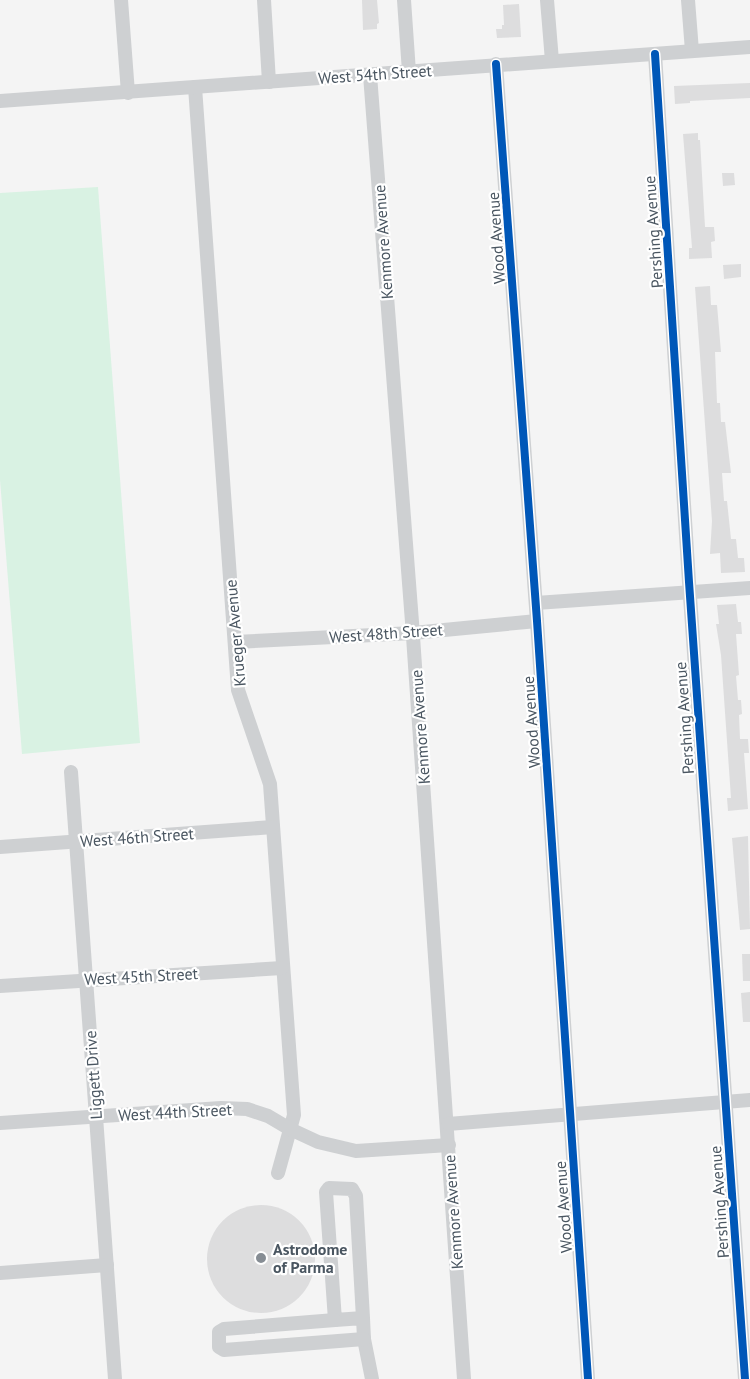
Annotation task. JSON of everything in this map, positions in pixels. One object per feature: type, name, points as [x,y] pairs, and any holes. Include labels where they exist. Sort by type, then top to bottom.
[{"type":"street","points":[[121,0],[128,93]]},
{"type":"street","points":[[264,0],[269,82]]},
{"type":"street","points":[[404,0],[409,72]]},
{"type":"street","points":[[548,0],[552,61]]},
{"type":"street","points":[[688,0],[692,51]]},
{"type":"street","name":"West 54th Street","points":[[0,101],[750,47]]},
{"type":"street","name":"Pershing Avenue","points":[[655,54],[689,592],[745,1379]]},
{"type":"street","name":"Wood Avenue","points":[[496,64],[536,603],[588,1379]]},
{"type":"street","name":"Kenmore Avenue","points":[[370,75],[413,633],[464,1379]]},
{"type":"street","name":"Krueger Avenue","points":[[195,87],[238,690],[270,783],[294,1115],[278,1173]]},
{"type":"street","points":[[536,603],[750,588]]},
{"type":"street","name":"West 48th Street","points":[[235,642],[413,633],[537,621]]},
{"type":"street","name":"Liggett Drive","points":[[71,772],[116,1379]]},
{"type":"street","name":"West 46th Street","points":[[0,847],[273,827]]},
{"type":"street","name":"West 45th Street","points":[[0,986],[282,968]]},
{"type":"street","points":[[448,1124],[750,1100]]},
{"type":"street","name":"West 44th Street","points":[[0,1123],[221,1108],[247,1109],[268,1116],[318,1142],[356,1151],[449,1144]]},
{"type":"street","points":[[335,1320],[326,1192],[329,1188],[352,1188],[356,1196],[364,1339],[372,1379]]},
{"type":"street","points":[[0,1273],[107,1265]]},
{"type":"street","points":[[363,1318],[224,1329],[219,1332],[219,1347],[224,1350],[364,1339]]},
{"type":"green space","points":[[98,187],[140,743],[22,754],[0,480],[0,193]]},
{"type":"building","points":[[362,0],[377,0],[379,23],[377,29],[363,30]]},
{"type":"building","points":[[519,4],[521,37],[497,38],[496,29],[502,29],[504,25],[503,5]]},
{"type":"building","points":[[750,83],[750,98],[675,104],[674,86]]},
{"type":"building","points":[[698,133],[705,227],[714,227],[715,241],[711,242],[712,258],[689,259],[689,248],[692,248],[683,134]]},
{"type":"building","points":[[722,173],[734,173],[735,185],[723,186]]},
{"type":"building","points":[[741,264],[741,277],[724,279],[723,265]]},
{"type":"building","points":[[710,286],[711,305],[717,305],[721,352],[715,352],[717,403],[720,403],[721,422],[725,422],[731,473],[722,473],[724,501],[727,501],[731,539],[736,539],[738,558],[744,558],[745,572],[721,573],[720,553],[710,554],[712,521],[695,287]]},
{"type":"building","points":[[736,604],[742,634],[736,634],[739,675],[736,676],[742,714],[739,715],[740,739],[748,739],[749,753],[744,753],[748,809],[728,811],[727,798],[731,798],[721,655],[716,624],[719,624],[717,605]]},
{"type":"building","points":[[748,836],[750,929],[740,930],[732,838]]},
{"type":"building","points":[[742,954],[750,954],[750,981],[743,981]]},
{"type":"building","points":[[750,992],[750,1022],[743,1022],[741,993]]},
{"type":"building","name":"Astrodome of Parma","points":[[261,1205],[282,1209],[299,1221],[311,1238],[315,1259],[311,1280],[299,1297],[282,1309],[261,1313],[240,1309],[223,1297],[211,1280],[207,1259],[211,1238],[223,1221],[240,1209]]},
{"type":"cycle path","points":[[655,54],[689,582],[745,1379]]},
{"type":"cycle path","points":[[496,64],[537,621],[588,1379]]},
{"type":"place","name":"Astrodome of Parma","points":[[261,1258]]}]
